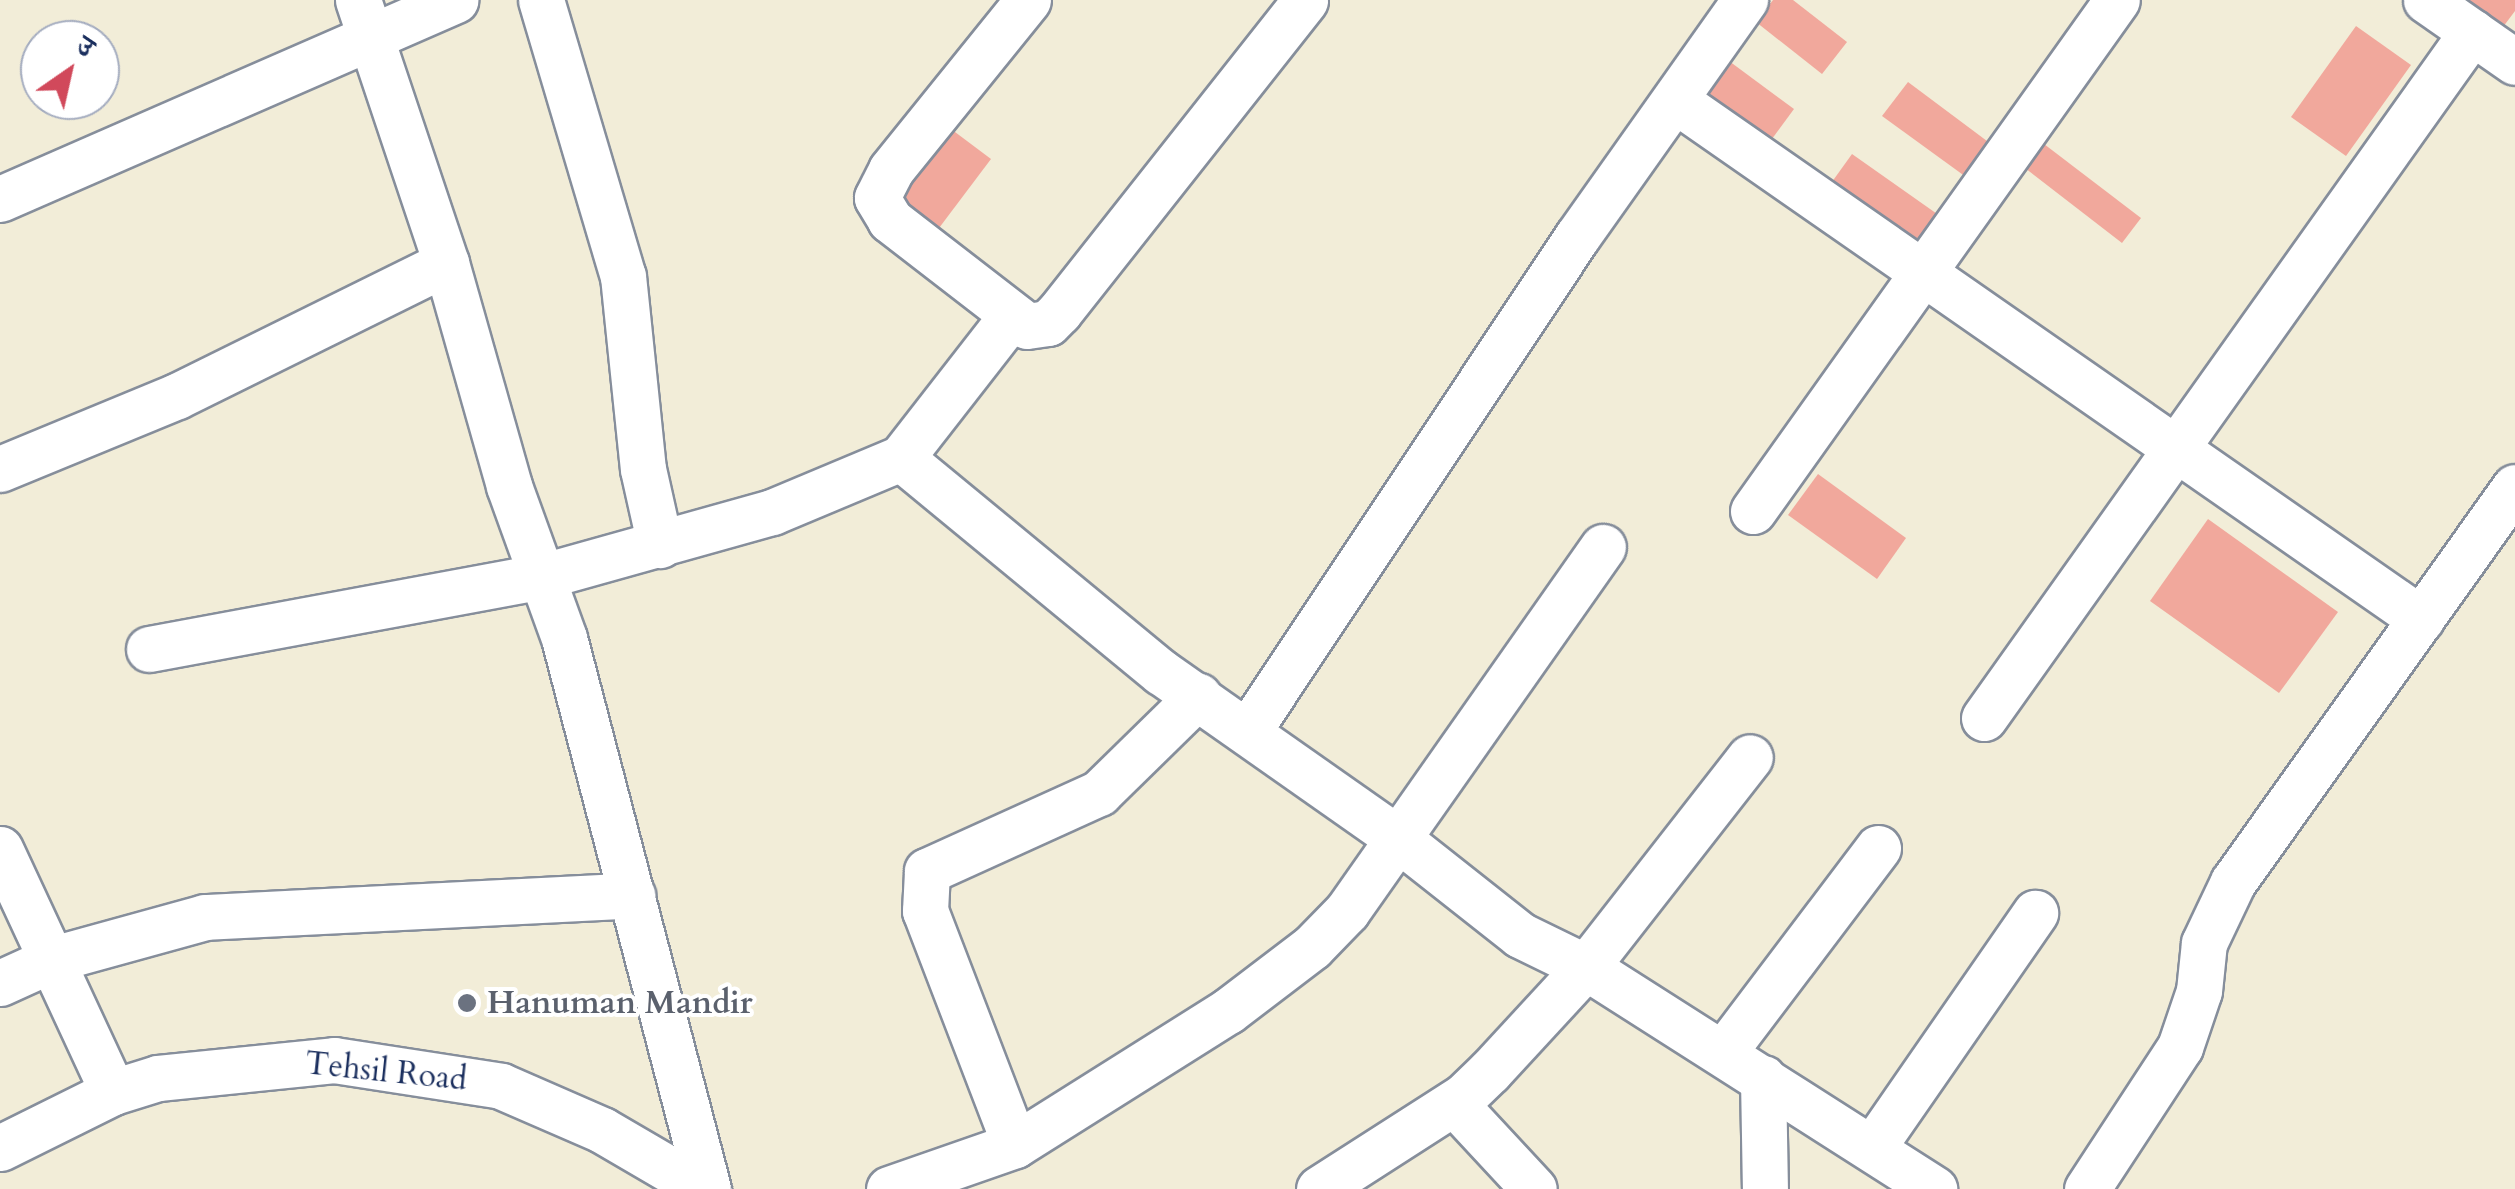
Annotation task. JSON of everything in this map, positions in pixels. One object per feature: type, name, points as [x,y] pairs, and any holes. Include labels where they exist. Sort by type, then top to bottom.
[{"type":"street","points":[[0,199],[366,18],[454,0]]},
{"type":"street","points":[[541,0],[622,276],[643,469],[660,545]]},
{"type":"street","points":[[1028,0],[891,170],[877,198],[890,220],[1010,318],[1040,325],[1058,312],[1304,0]]},
{"type":"street","points":[[1248,731],[1745,0]]},
{"type":"street","points":[[1754,511],[2117,0]]},
{"type":"street","points":[[2426,0],[2515,62]]},
{"type":"street","points":[[366,18],[446,263],[509,486],[542,576],[632,894],[706,1189]]},
{"type":"street","points":[[1984,718],[2172,447],[2472,32]]},
{"type":"street","points":[[1675,100],[2421,619]]},
{"type":"street","points":[[0,469],[177,396],[446,263]]},
{"type":"street","points":[[150,649],[542,576],[772,512],[901,458],[1010,318]]},
{"type":"street","points":[[901,458],[1198,696],[1396,838],[1520,934],[1586,967],[1934,1189]]},
{"type":"street","points":[[2086,1189],[2180,1047],[2199,991],[2204,943],[2219,905],[2515,487]]},
{"type":"street","points":[[889,1189],[1015,1145],[1284,972],[1347,911],[1603,547]]},
{"type":"street","points":[[1015,1145],[925,911],[927,871],[1100,793],[1198,696]]},
{"type":"street","points":[[1319,1189],[1454,1103],[1586,967],[1750,758]]},
{"type":"street","points":[[0,848],[113,1092]]},
{"type":"street","points":[[1723,1053],[1878,848]]},
{"type":"street","points":[[0,983],[53,959],[205,917],[632,894]]},
{"type":"street","points":[[1873,1147],[2035,913]]},
{"type":"street","name":"Tehsil Road","points":[[0,1148],[113,1092],[241,1065],[334,1060],[461,1076],[602,1130],[706,1189]]},
{"type":"street","points":[[1763,1078],[1766,1189]]},
{"type":"street","points":[[1454,1103],[1534,1189]]},
{"type":"building","points":[[1773,0],[1793,0],[1847,42],[1822,74],[1756,22]]},
{"type":"building","points":[[2464,0],[2515,0],[2515,11],[2500,31]]},
{"type":"building","points":[[2356,26],[2411,65],[2346,156],[2291,117]]},
{"type":"building","points":[[1729,61],[1794,109],[1769,143],[1704,95]]},
{"type":"building","points":[[1908,82],[1991,144],[1966,177],[1882,116]]},
{"type":"building","points":[[947,126],[991,159],[933,236],[890,203]]},
{"type":"building","points":[[2044,144],[2141,218],[2122,243],[2025,168]]},
{"type":"building","points":[[1852,154],[1940,216],[1916,249],[1829,186]]},
{"type":"building","points":[[1818,474],[1906,538],[1877,579],[1788,515]]},
{"type":"building","points":[[2208,519],[2338,612],[2279,693],[2150,601]]},
{"type":"place","name":"Hanuman Mandir","points":[[467,1003]]}]
